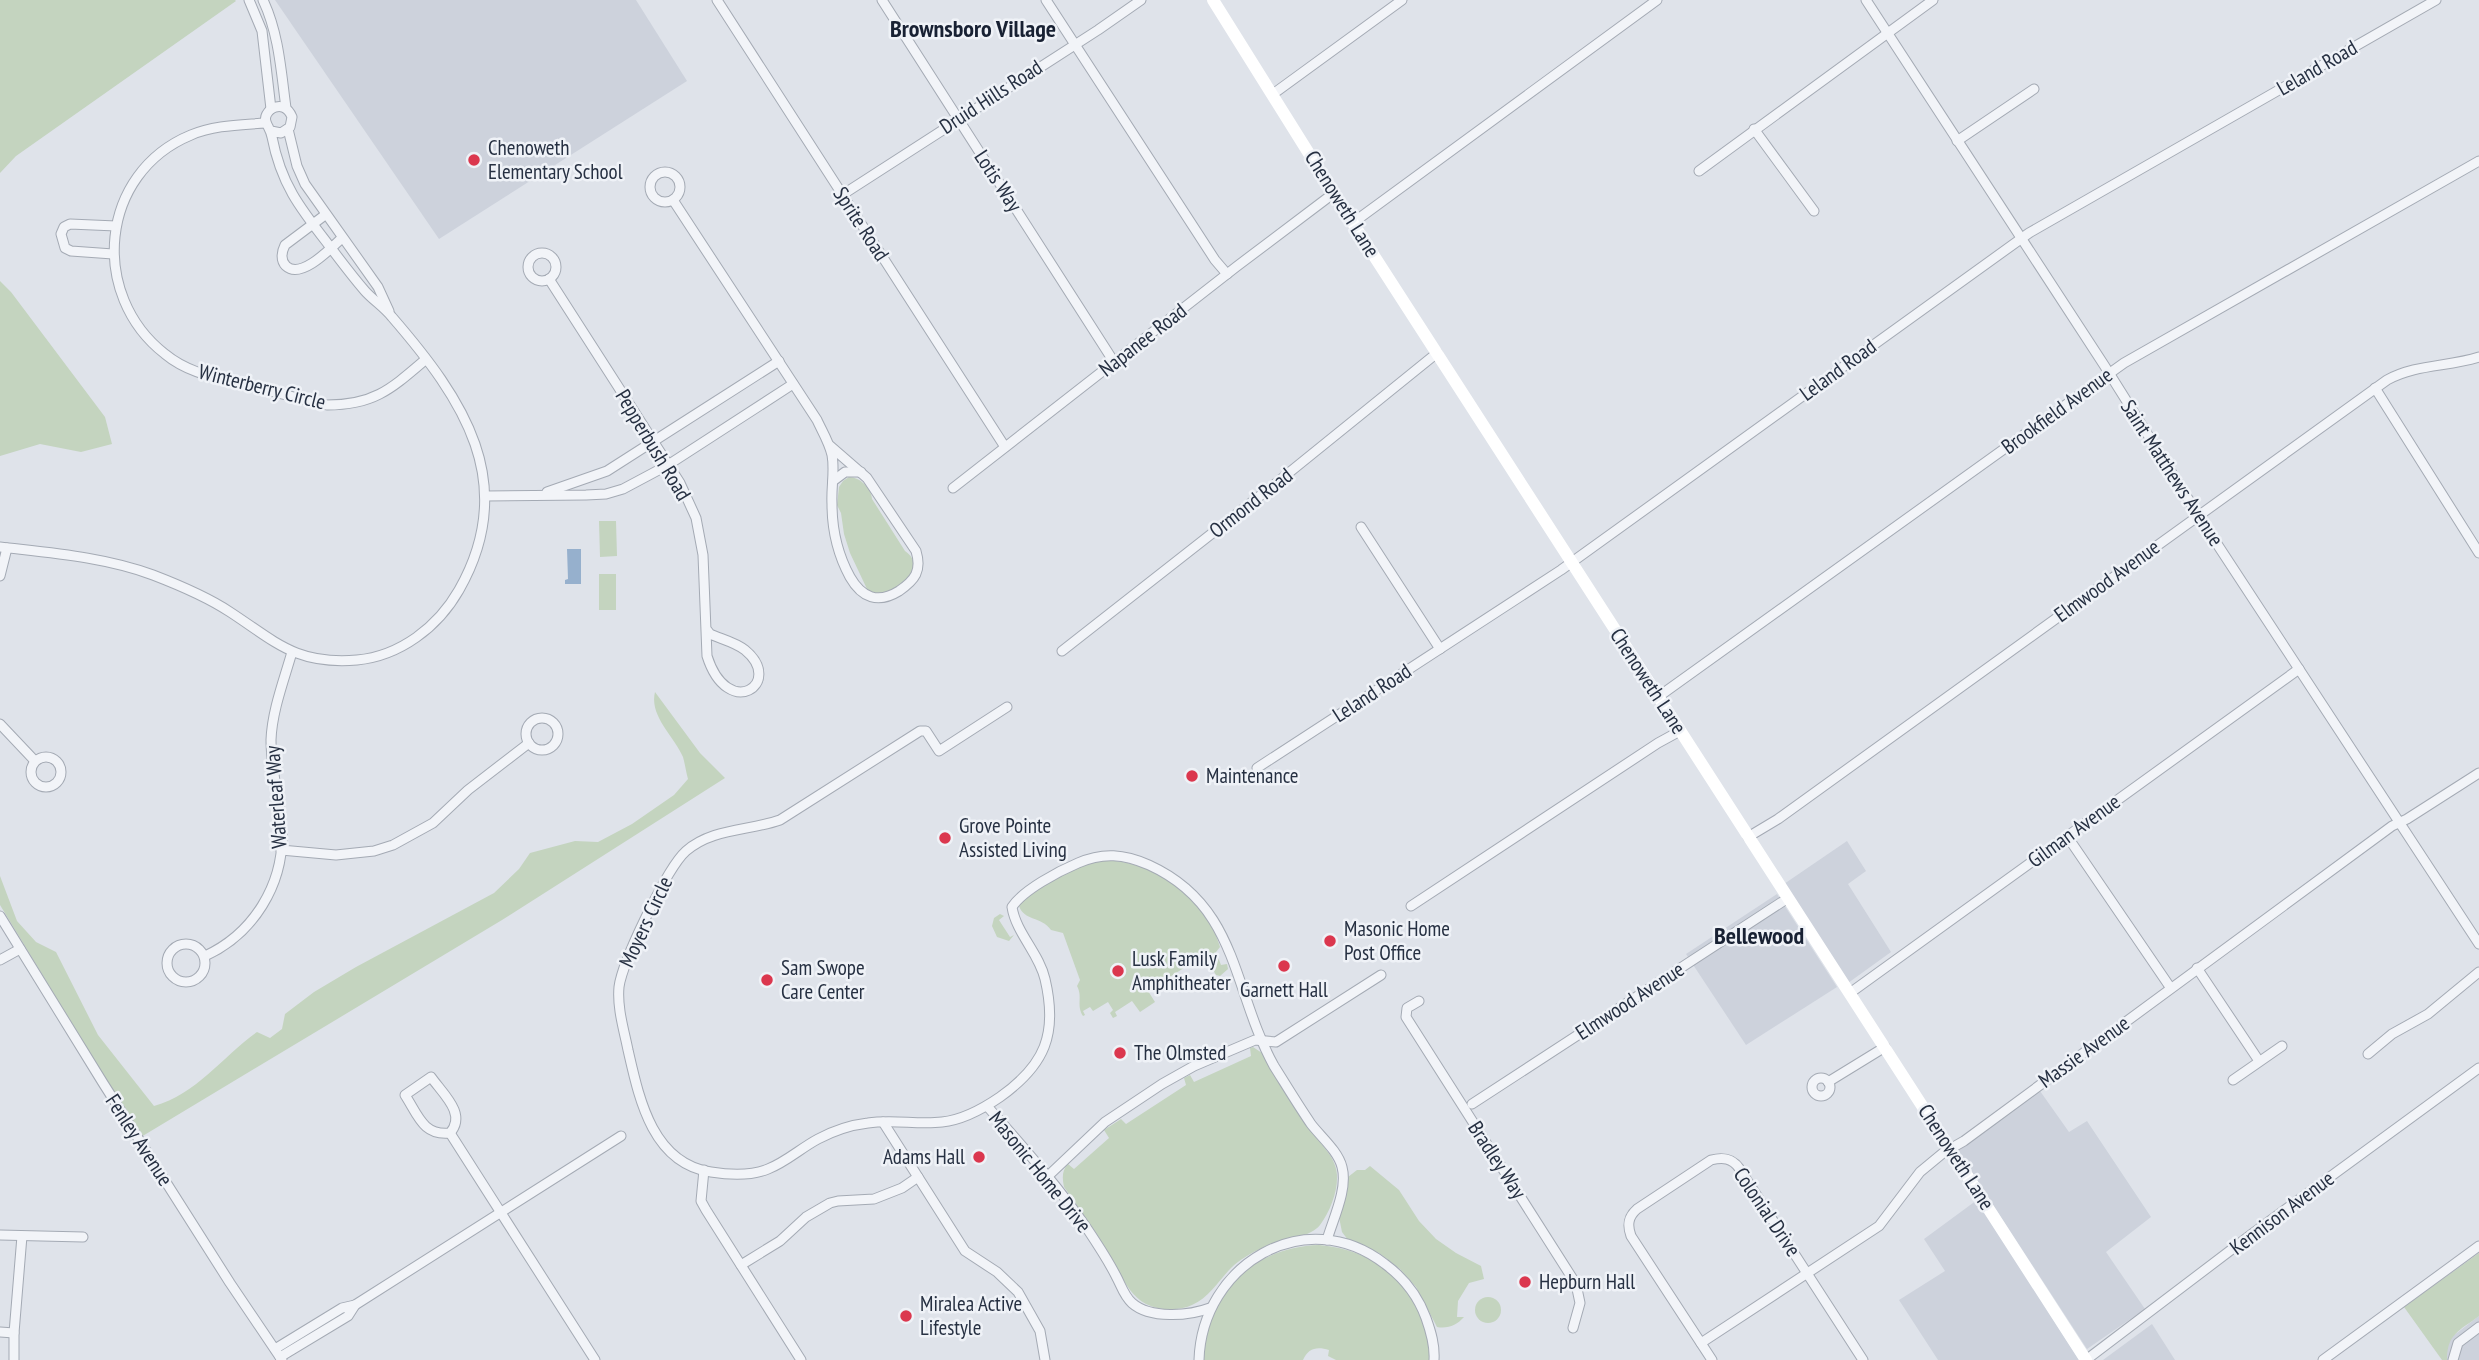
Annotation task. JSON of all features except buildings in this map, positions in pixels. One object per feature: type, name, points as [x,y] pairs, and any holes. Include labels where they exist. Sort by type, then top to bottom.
[{"type":"main road","name":"Chenoweth Lane","points":[[1213,0],[1334,193],[2086,1360]]},
{"type":"street","points":[[249,0],[262,31],[271,109]]},
{"type":"street","points":[[263,0],[279,53],[286,108],[292,117],[288,130],[297,166],[309,192],[378,287],[391,316]]},
{"type":"street","name":"Sprite Road","points":[[717,0],[1005,447]]},
{"type":"street","name":"Lotis Way","points":[[882,0],[1114,362]]},
{"type":"street","points":[[1046,0],[1215,260],[1227,274]]},
{"type":"street","name":"Druid Hills Road","points":[[842,195],[1141,0]]},
{"type":"street","points":[[1273,94],[1402,0]]},
{"type":"street","points":[[1354,222],[1657,0]]},
{"type":"street","name":"Saint Matthews Avenue","points":[[1866,0],[2479,944]]},
{"type":"street","points":[[1699,171],[1933,0]]},
{"type":"street","name":"Leland Road","points":[[1257,768],[1571,562],[2021,238],[2436,0]]},
{"type":"street","points":[[1957,141],[2034,89]]},
{"type":"street","points":[[0,576],[3,548],[88,558],[149,574],[193,592],[229,611],[292,652],[327,660],[362,659],[398,648],[428,629],[451,603],[474,562],[482,536],[486,496],[482,470],[466,422],[443,381],[391,316],[366,292],[295,201],[285,183],[265,117],[275,106],[286,108]]},
{"type":"street","points":[[268,127],[281,133],[288,130]]},
{"type":"street","name":"Winterberry Circle","points":[[268,127],[203,131],[189,135],[167,149],[137,179],[122,205],[116,226],[113,254],[121,296],[137,326],[163,353],[179,365],[200,374],[327,405],[349,405],[379,395],[425,360]]},
{"type":"street","points":[[1754,129],[1814,211]]},
{"type":"street","name":"Brookfield Avenue","points":[[1658,697],[2109,374],[2479,161]]},
{"type":"street","name":"Napanee Road","points":[[953,488],[1334,193]]},
{"type":"street","points":[[673,200],[779,361],[829,445],[861,472],[878,492],[916,551],[919,559],[916,576],[912,582],[888,597],[869,598],[860,591],[851,578],[838,547],[829,445]]},
{"type":"street","points":[[325,215],[285,245],[282,258],[286,266],[301,270],[342,238]]},
{"type":"street","points":[[113,254],[71,251],[65,248],[61,234],[64,227],[70,224],[116,226]]},
{"type":"street","name":"Pepperbush Road","points":[[549,279],[680,483],[696,518],[703,555],[707,656],[715,674],[730,689],[750,692],[756,686],[758,676],[749,653],[742,647],[710,634],[707,629]]},
{"type":"street","name":"Ormond Road","points":[[1062,651],[1437,353]]},
{"type":"street","name":"Elmwood Avenue","points":[[1748,837],[1778,819],[2375,388],[2407,371],[2466,362],[2479,357]]},
{"type":"street","points":[[539,495],[607,471],[779,361]]},
{"type":"street","points":[[486,496],[606,494],[640,481],[668,465],[793,383]]},
{"type":"street","points":[[2375,388],[2479,553]]},
{"type":"street","points":[[833,481],[845,472],[861,472]]},
{"type":"street","points":[[1361,527],[1440,649]]},
{"type":"street","name":"Waterleaf Way","points":[[205,957],[234,939],[259,911],[276,876],[281,850],[281,822],[271,740],[292,652]]},
{"type":"street","name":"Gilman Avenue","points":[[1850,993],[2300,669]]},
{"type":"street","name":"Moyers Circle","points":[[987,1106],[941,1123],[883,1122],[838,1130],[819,1138],[767,1169],[738,1174],[704,1170],[680,1161],[648,1121],[639,1097],[618,991],[625,965],[670,868],[702,839],[720,833],[762,827],[780,820],[920,731],[926,731],[939,751],[1007,707]]},
{"type":"street","points":[[0,724],[35,761]]},
{"type":"street","points":[[1411,906],[1680,731]]},
{"type":"street","points":[[281,850],[336,855],[393,845],[433,823],[468,790],[529,743]]},
{"type":"street","name":"Massie Avenue","points":[[1701,1343],[1879,1226],[1920,1172],[1950,1149],[2399,822],[2479,773]]},
{"type":"street","points":[[2067,836],[2170,987]]},
{"type":"street","name":"Masonic Home Drive","points":[[1209,1308],[1181,1313],[1154,1313],[1132,1303],[1087,1227],[1048,1176],[987,1106],[1019,1083],[1033,1068],[1042,1054],[1049,1026],[1045,981],[1040,963],[1013,915],[1012,907],[1019,898],[1073,865],[1092,857],[1117,855],[1135,859],[1174,877],[1198,898],[1215,921],[1229,949],[1252,1018],[1274,1065],[1342,1167],[1341,1191],[1326,1240]]},
{"type":"street","name":"Elmwood Avenue","points":[[1472,1104],[1788,898]]},
{"type":"street","name":"Fenley Avenue","points":[[0,916],[118,1107],[279,1355]]},
{"type":"street","name":"Waterleaf Way","points":[[179,945],[194,946],[205,957],[204,971],[193,982],[178,981],[168,970],[168,955],[179,945]]},
{"type":"street","points":[[0,960],[20,949]]},
{"type":"street","points":[[2197,968],[2259,1061]]},
{"type":"street","points":[[2368,1054],[2392,1034],[2428,1014],[2479,972]]},
{"type":"street","points":[[1048,1176],[1105,1122],[1153,1089],[1225,1051],[1255,1040],[1276,1042],[1381,975]]},
{"type":"street","name":"Bradley Way","points":[[1419,1001],[1408,1008],[1406,1017],[1576,1284],[1580,1303],[1573,1328]]},
{"type":"street","points":[[2233,1080],[2282,1046]]},
{"type":"street","points":[[1828,1082],[1885,1047]]},
{"type":"street","name":"Kennison Avenue","points":[[2086,1360],[2252,1234],[2479,1068]]},
{"type":"street","points":[[431,1077],[457,1114],[457,1125],[450,1133],[438,1135],[428,1131],[405,1095],[431,1077]]},
{"type":"street","points":[[883,1122],[965,1251],[997,1272],[1018,1292],[1040,1331],[1045,1360]]},
{"type":"street","points":[[450,1133],[595,1360]]},
{"type":"street","points":[[279,1355],[348,1316],[355,1305],[621,1136]]},
{"type":"street","name":"Colonial Drive","points":[[1701,1343],[1631,1236],[1629,1224],[1634,1211],[1711,1160],[1730,1159],[1739,1168],[1863,1360]]},
{"type":"street","points":[[704,1170],[701,1201],[801,1360]]},
{"type":"street","points":[[741,1265],[780,1241],[806,1217],[830,1203],[838,1200],[874,1199],[902,1188],[918,1177]]},
{"type":"street","points":[[0,1235],[83,1237]]},
{"type":"street","points":[[14,1360],[22,1236]]},
{"type":"street","points":[[1199,1360],[1203,1326],[1209,1308],[1236,1272],[1253,1258],[1273,1248],[1295,1241],[1326,1240],[1370,1254],[1404,1280],[1421,1306],[1432,1337],[1434,1360]]},
{"type":"street","points":[[2323,1360],[2479,1245]]},
{"type":"street","points":[[2453,1360],[2458,1343],[2479,1328]]},
{"type":"street","points":[[0,1332],[14,1333]]},
{"type":"street","points":[[1701,1343],[1712,1360]]},
{"type":"shaded area","name":"Chenoweth Elementary School","points":[[275,0],[636,0],[687,81],[439,239]]},
{"type":"shaded area","points":[[1847,841],[1866,871],[1848,884],[1891,952],[1848,983],[1784,884]]},
{"type":"shaded area","points":[[1777,894],[1837,987],[1746,1045],[1686,954]]},
{"type":"shaded area","points":[[2040,1091],[2069,1132],[2087,1121],[2151,1217],[2106,1252],[2145,1309],[2087,1349],[1958,1151]]},
{"type":"shaded area","points":[[1977,1200],[2079,1360],[1938,1360],[1899,1300],[1945,1271],[1924,1239]]},
{"type":"shaded area","points":[[2479,1316],[2479,1360],[2447,1360],[2447,1344]]},
{"type":"shaded area","points":[[2152,1324],[2175,1360],[2103,1360]]},
{"type":"green space","points":[[0,0],[236,1],[16,156],[0,173]]},
{"type":"green space","points":[[0,281],[105,417],[112,444],[81,452],[40,444],[0,456]]},
{"type":"green space","points":[[849,477],[861,481],[868,488],[872,499],[912,559],[914,567],[911,576],[897,590],[876,593],[867,589],[850,553],[837,505],[839,487]]},
{"type":"green space","points":[[599,521],[616,521],[617,556],[600,557]]},
{"type":"green space","points":[[599,574],[616,574],[616,610],[599,610]]},
{"type":"green space","points":[[655,692],[700,753],[725,778],[502,920],[141,1137],[0,905],[0,876],[17,921],[36,942],[56,952],[98,1035],[154,1106],[196,1084],[257,1032],[270,1038],[282,1029],[285,1014],[314,992],[494,893],[519,869],[530,853],[575,841],[598,842],[632,824],[674,795],[688,779],[683,757],[659,718],[654,701]]},
{"type":"green space","points":[[1106,860],[1125,863],[1161,875],[1191,898],[1204,912],[1213,929],[1220,947],[1216,952],[1221,965],[1227,964],[1228,969],[1220,976],[1216,975],[1204,955],[1148,991],[1155,1002],[1140,1012],[1132,1001],[1115,1012],[1117,1016],[1113,1018],[1110,1013],[1113,1010],[1108,1002],[1093,1011],[1090,1007],[1083,1011],[1083,1016],[1077,986],[1080,980],[1063,933],[1051,930],[1021,911],[1019,906],[1023,900],[1062,875],[1083,865]]},
{"type":"green space","points":[[1000,914],[1004,916],[999,920],[1010,937],[1014,935],[1009,941],[997,937],[992,926],[994,918]]},
{"type":"green space","points":[[1250,1048],[1262,1053],[1304,1122],[1333,1160],[1337,1175],[1333,1201],[1324,1220],[1315,1230],[1269,1245],[1245,1257],[1198,1302],[1175,1309],[1146,1304],[1132,1293],[1064,1187],[1065,1169],[1068,1164],[1074,1169],[1109,1138],[1104,1130],[1121,1119],[1126,1124],[1186,1085],[1184,1078],[1190,1075],[1194,1082],[1251,1056]]},
{"type":"green space","points":[[1370,1166],[1399,1190],[1419,1221],[1436,1239],[1481,1266],[1484,1279],[1469,1283],[1458,1301],[1457,1317],[1464,1317],[1455,1324],[1437,1327],[1416,1287],[1400,1269],[1379,1253],[1348,1240],[1342,1232],[1339,1217],[1348,1177],[1357,1170],[1365,1170]]},
{"type":"green space","points":[[1319,1245],[1363,1256],[1397,1280],[1420,1316],[1427,1337],[1430,1360],[1336,1360],[1328,1356],[1329,1350],[1321,1348],[1310,1351],[1303,1360],[1202,1360],[1205,1336],[1212,1314],[1237,1278],[1273,1255],[1295,1248]]},
{"type":"green space","points":[[2479,1253],[2479,1316],[2456,1334],[2449,1344],[2447,1360],[2442,1360],[2404,1307]]},
{"type":"green space","points":[[1488,1297],[1497,1301],[1501,1310],[1497,1319],[1488,1323],[1479,1319],[1475,1310],[1479,1301]]},
{"type":"water","points":[[567,549],[581,549],[581,584],[565,584],[568,579]]},
{"type":"place","name":"Chenoweth Elementary School","points":[[474,160]]},
{"type":"place","name":"Maintenance","points":[[1192,776]]},
{"type":"place","name":"Grove Pointe Assisted Living","points":[[945,838]]},
{"type":"place","name":"Masonic Home Post Office","points":[[1330,941]]},
{"type":"place","name":"Garnett Hall","points":[[1284,966]]},
{"type":"place","name":"Lusk Family Amphitheater","points":[[1118,971]]},
{"type":"place","name":"Sam Swope Care Center","points":[[767,980]]},
{"type":"place","name":"The Olmsted","points":[[1120,1053]]},
{"type":"place","name":"Adams Hall","points":[[979,1157]]},
{"type":"place","name":"Hepburn Hall","points":[[1525,1282]]},
{"type":"place","name":"Miralea Active Lifestyle","points":[[906,1316]]},
{"type":"district","name":"Brownsboro Village","points":[[973,29]]},
{"type":"district","name":"Bellewood","points":[[1759,936]]}]
